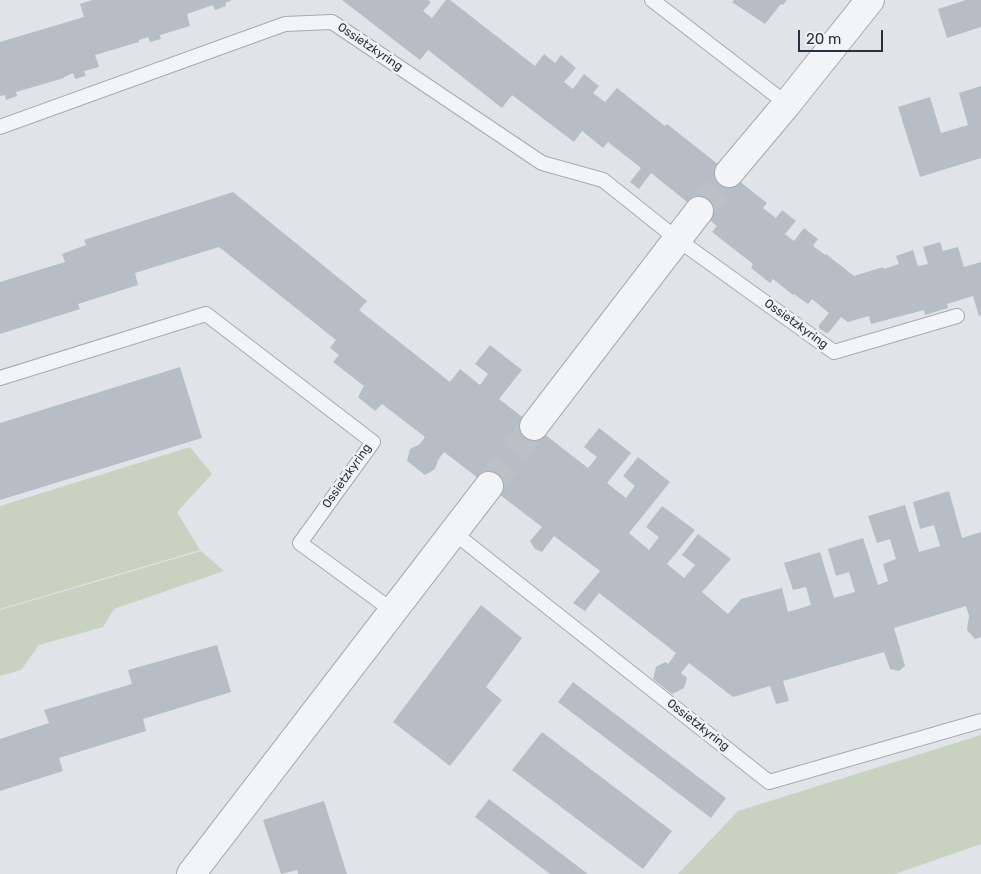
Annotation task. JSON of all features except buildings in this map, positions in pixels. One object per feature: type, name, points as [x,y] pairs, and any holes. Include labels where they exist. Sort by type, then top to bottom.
[{"type":"street","points":[[729,173],[870,0]]},
{"type":"street","points":[[534,426],[699,212]]},
{"type":"street","points":[[191,874],[489,486]]},
{"type":"lane","points":[[652,0],[787,104]]},
{"type":"lane","name":"Ossietzkyring","points":[[0,127],[285,24],[332,22],[542,163],[603,180],[677,239],[834,352],[957,316]]},
{"type":"lane","name":"Ossietzkyring","points":[[0,378],[206,314],[373,442],[300,543],[393,611]]},
{"type":"lane","name":"Ossietzkyring","points":[[453,532],[769,782],[981,721]]},
{"type":"green space","points":[[190,447],[212,474],[177,512],[200,550],[0,609],[0,506]]},
{"type":"green space","points":[[201,551],[224,571],[114,609],[103,627],[39,645],[21,670],[0,676],[0,610]]},
{"type":"green space","points":[[981,735],[981,844],[895,874],[678,874],[738,811]]},
{"type":"tunnel","points":[[699,211],[729,173]]},
{"type":"tunnel","points":[[489,486],[534,426]]}]
